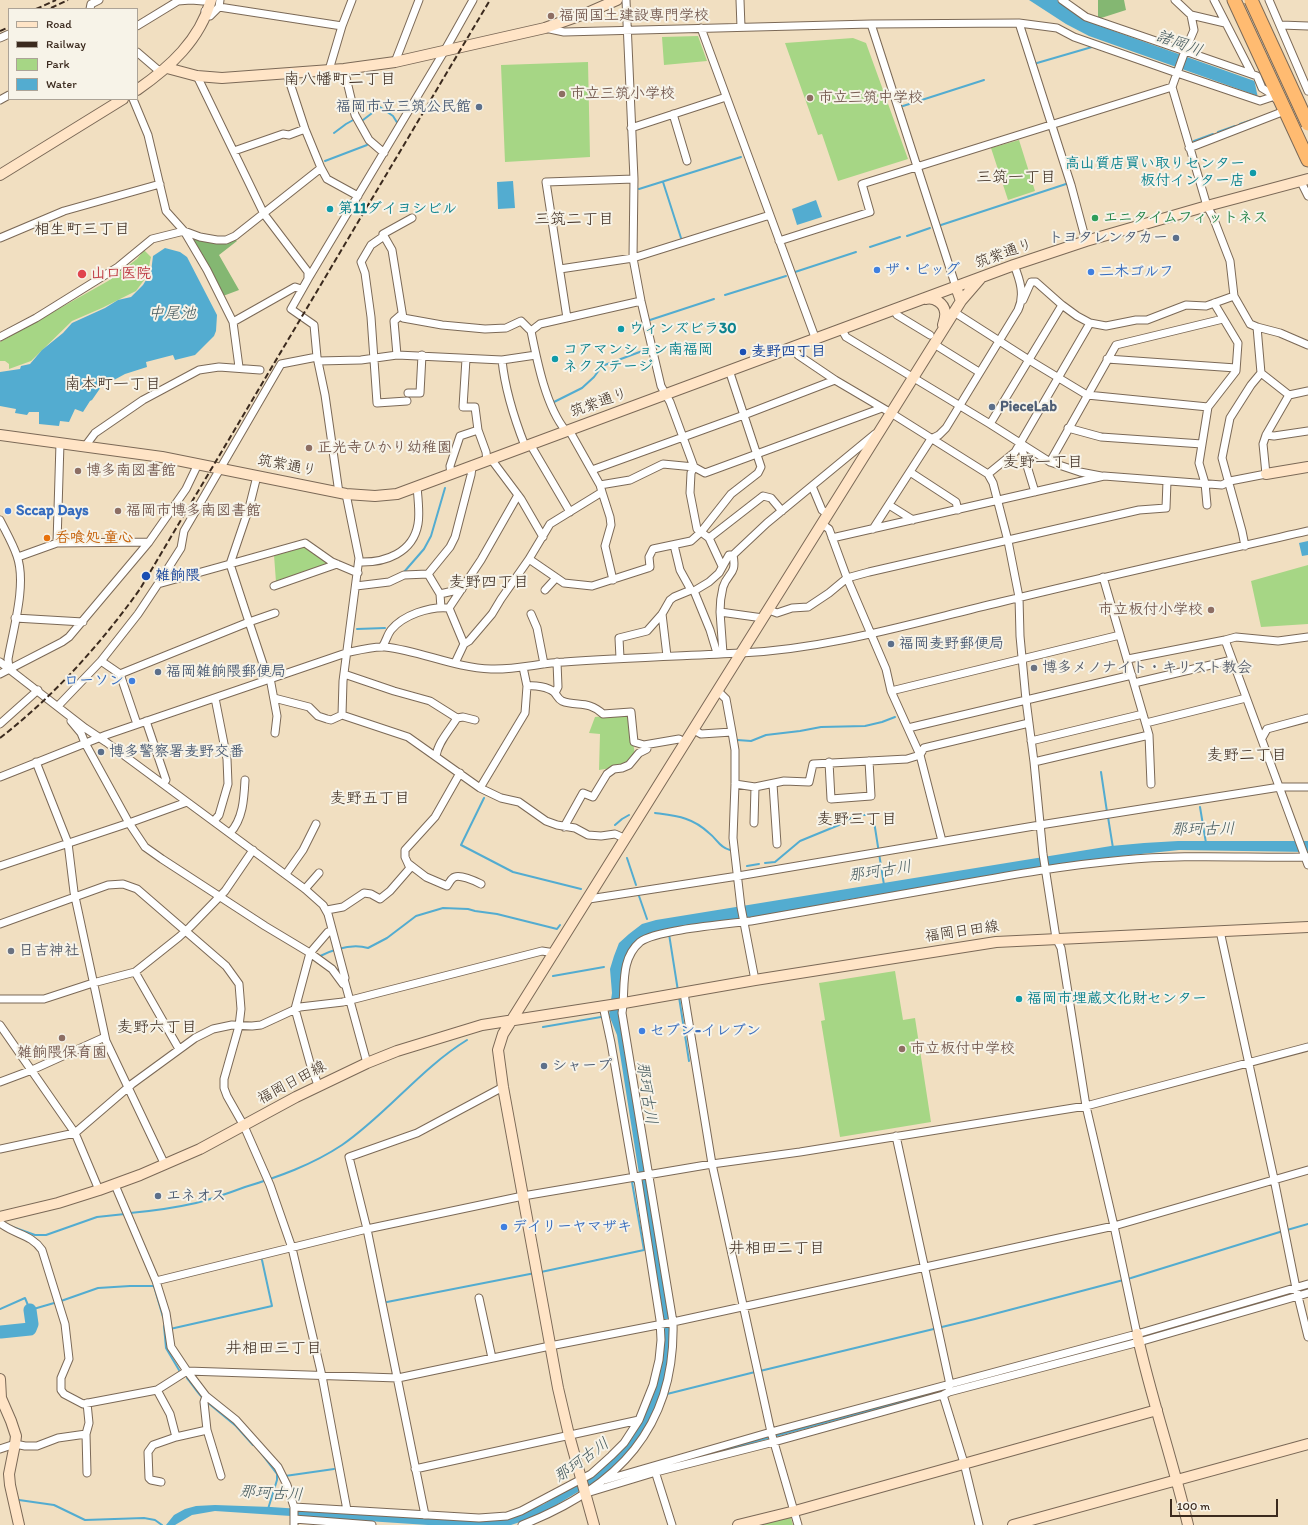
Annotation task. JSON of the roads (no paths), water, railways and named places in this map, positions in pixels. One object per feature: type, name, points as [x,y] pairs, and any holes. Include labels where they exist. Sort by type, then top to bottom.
[{"type":"highway","points":[[1234,0],[1284,112],[1308,160]]},
{"type":"highway","points":[[1238,0],[1308,152]]},
{"type":"highway","points":[[1251,0],[1308,125]]},
{"type":"street","points":[[90,8],[91,4],[99,0]]},
{"type":"street","points":[[138,25],[178,1],[206,0],[206,15],[190,44],[167,68],[138,89]]},
{"type":"street","points":[[329,70],[342,26],[352,0]]},
{"type":"street","points":[[395,62],[419,0]]},
{"type":"street","points":[[342,715],[346,653],[359,562],[342,494],[318,359],[314,325],[291,309],[301,289],[446,50],[473,0]]},
{"type":"street","points":[[138,53],[158,70],[167,68],[197,76],[222,78],[344,69],[395,62],[545,28],[587,13],[617,0]]},
{"type":"street","points":[[626,0],[626,30],[634,179],[633,258],[641,301],[661,386],[670,402],[694,467],[691,474],[690,493],[697,529],[709,538],[722,566]]},
{"type":"street","points":[[740,0],[741,27]]},
{"type":"street","points":[[1062,0],[1086,18],[1257,76],[1262,88],[1275,96],[1284,112],[1189,148]]},
{"type":"street","points":[[1074,0],[1074,10]]},
{"type":"street","points":[[1175,0],[1191,15],[1225,23]]},
{"type":"street","points":[[1214,0],[1252,74]]},
{"type":"street","points":[[1269,0],[1308,91]]},
{"type":"street","points":[[206,15],[210,16],[220,4],[342,26]]},
{"type":"street","points":[[1191,15],[1194,30],[1172,87],[1207,206],[1213,217],[1230,261],[1234,296],[1250,324],[1280,333],[1308,345]]},
{"type":"street","points":[[545,28],[564,32],[871,24],[1019,23],[1057,28],[1074,37],[1260,101],[1275,96]]},
{"type":"street","points":[[1019,23],[1071,185],[1086,241]]},
{"type":"street","points":[[871,24],[961,301]]},
{"type":"street","points":[[1281,25],[1308,26]]},
{"type":"street","points":[[701,28],[816,340]]},
{"type":"street","points":[[344,69],[356,115],[369,140],[384,153]]},
{"type":"street","points":[[287,74],[305,129],[327,179],[358,196]]},
{"type":"street","points":[[197,76],[264,214],[305,266],[308,272],[308,279]]},
{"type":"street","points":[[779,241],[870,212],[862,184],[1172,87]]},
{"type":"street","points":[[631,128],[726,97]]},
{"type":"street","points":[[0,175],[121,100]]},
{"type":"street","points":[[133,100],[148,135],[166,210],[184,231],[207,270],[233,322],[239,368]]},
{"type":"street","points":[[673,114],[687,161]]},
{"type":"street","points":[[234,151],[283,134],[289,135],[305,129]]},
{"type":"street","points":[[0,337],[36,318],[118,267],[152,239],[184,231],[200,237],[217,240],[226,240],[235,236],[321,168]]},
{"type":"street","points":[[567,318],[546,182],[634,179]]},
{"type":"street","points":[[1304,180],[1308,196]]},
{"type":"street","name":"筑紫通り","points":[[0,435],[162,456],[342,494],[386,496],[397,494],[729,370],[816,340],[1014,265],[1086,241],[1304,180]]},
{"type":"street","points":[[0,238],[64,211],[160,184]]},
{"type":"street","points":[[560,269],[633,258],[770,215]]},
{"type":"street","points":[[407,401],[377,403],[365,272],[361,262],[371,244],[384,236],[383,234],[412,218]]},
{"type":"street","points":[[384,236],[392,250],[403,318],[442,325],[485,329],[506,328],[521,321],[531,331],[536,355],[550,403],[560,424],[567,430],[592,470],[601,489],[610,517],[611,525],[605,546],[613,580]]},
{"type":"street","points":[[1014,265],[1022,290],[1022,302]]},
{"type":"street","points":[[594,1525],[569,1435],[550,1346],[502,1087],[498,1050],[504,1034],[513,1019],[881,429],[887,410],[914,377],[932,340],[942,331],[961,301],[981,278]]},
{"type":"street","points":[[873,529],[931,439],[939,435],[946,428],[979,372],[1000,341],[1018,310],[1031,282],[1036,282],[1062,305],[1078,316],[1090,323],[1106,326],[1136,320],[1147,320],[1186,305],[1206,306],[1234,296]]},
{"type":"street","points":[[233,322],[295,287],[301,289]]},
{"type":"street","points":[[923,300],[930,298],[941,304],[945,312],[942,331]]},
{"type":"street","points":[[531,331],[540,324],[641,301]]},
{"type":"street","points":[[1207,505],[1205,483],[1199,463],[1208,407],[1236,372],[1238,343],[1214,304]]},
{"type":"street","points":[[990,424],[1062,305]]},
{"type":"street","points":[[894,310],[896,315],[979,372]]},
{"type":"street","points":[[954,312],[1087,395],[1208,407]]},
{"type":"street","points":[[397,355],[394,321],[402,314]]},
{"type":"street","points":[[1050,462],[1116,345],[1223,319]]},
{"type":"street","points":[[988,474],[1015,452],[1057,377],[1090,323]]},
{"type":"street","points":[[1245,546],[1222,458],[1230,418],[1251,385],[1261,373],[1257,327]]},
{"type":"street","points":[[842,330],[846,337],[914,377],[1050,462],[1080,472],[1104,476],[1222,485],[1229,482],[1266,474],[1308,468]]},
{"type":"street","points":[[793,347],[798,355],[835,380],[887,410],[988,474],[993,483],[1008,541],[1019,597],[1022,660],[1043,854],[1056,938],[1061,948],[1086,1106],[1138,1338],[1188,1525]]},
{"type":"street","points":[[58,706],[78,683],[101,661],[138,614],[158,584],[181,548],[184,531],[281,364],[318,359],[374,359],[397,355],[502,360],[536,355]]},
{"type":"street","points":[[408,393],[420,393],[422,355]]},
{"type":"street","points":[[466,359],[463,407],[475,407],[478,430],[489,460],[518,495],[543,536]]},
{"type":"street","points":[[1107,359],[1236,368]]},
{"type":"street","points":[[502,360],[504,381],[511,406],[527,445],[570,512]]},
{"type":"street","points":[[86,445],[95,433],[143,400],[193,373],[219,366],[260,370]]},
{"type":"street","points":[[529,559],[564,583],[592,586],[648,568],[650,567],[650,553],[653,549],[691,541],[701,532],[731,494],[760,470],[761,467],[729,370]]},
{"type":"street","points":[[1261,373],[1290,395]]},
{"type":"street","points":[[592,470],[744,415],[835,380]]},
{"type":"street","points":[[1266,474],[1262,444],[1266,435],[1290,395],[1308,391]]},
{"type":"street","points":[[455,663],[464,644],[469,641],[492,614],[529,559],[550,524],[570,512],[601,489],[630,480],[663,464],[694,467],[705,472],[757,453],[887,410]]},
{"type":"street","points":[[1068,428],[1101,437],[1202,444]]},
{"type":"street","points":[[620,658],[619,638],[647,631],[674,597],[710,582],[719,573],[729,555],[733,555],[767,523],[881,429]]},
{"type":"street","points":[[451,475],[450,466],[460,436],[478,430]]},
{"type":"street","points":[[1266,435],[1274,436],[1308,431]]},
{"type":"street","points":[[57,543],[60,443]]},
{"type":"street","points":[[1020,443],[1035,492]]},
{"type":"street","points":[[0,674],[8,668],[62,642],[69,637],[149,542],[186,489],[198,464]]},
{"type":"street","points":[[356,586],[389,582],[404,576],[428,574],[450,547],[455,537],[472,466]]},
{"type":"street","points":[[910,472],[956,502],[958,510]]},
{"type":"street","points":[[257,476],[249,508],[230,564],[269,679],[277,716],[275,733]]},
{"type":"street","points":[[832,538],[1104,476]]},
{"type":"street","points":[[720,612],[766,614],[777,613],[792,608],[808,607],[829,593],[847,578],[1139,510],[1166,508],[1167,480]]},
{"type":"street","points":[[812,486],[822,510],[828,514]]},
{"type":"street","points":[[359,562],[389,558],[402,553],[412,541],[417,531],[419,522],[417,487]]},
{"type":"street","points":[[382,647],[390,631],[400,621],[419,613],[445,608],[462,589],[481,560],[518,495]]},
{"type":"street","points":[[709,538],[763,496],[771,498],[782,511]]},
{"type":"street","points":[[889,505],[913,520]]},
{"type":"street","points":[[0,520],[18,557],[21,591],[8,659],[8,668]]},
{"type":"street","points":[[822,524],[829,530],[847,578],[886,670],[891,691],[920,755],[942,842]]},
{"type":"street","points":[[0,776],[137,724],[346,653],[382,647],[488,669],[523,668],[557,662],[620,658],[742,653],[807,646],[870,634],[1103,577],[1308,532]]},
{"type":"street","points":[[18,557],[57,543],[149,542]]},
{"type":"street","points":[[158,584],[305,543],[337,564],[358,574]]},
{"type":"street","points":[[674,545],[680,570],[693,590],[720,653]]},
{"type":"street","points":[[720,653],[720,612],[724,585],[734,571],[735,563],[733,555]]},
{"type":"street","points":[[274,586],[337,564]]},
{"type":"street","points":[[428,574],[440,594],[445,608],[464,644]]},
{"type":"street","points":[[1103,577],[1128,658],[1149,735],[1151,784]]},
{"type":"street","points":[[545,590],[556,578]]},
{"type":"street","points":[[440,594],[462,589]]},
{"type":"street","points":[[120,674],[274,613]]},
{"type":"street","points":[[531,614],[538,628],[544,664]]},
{"type":"street","points":[[662,614],[667,656]]},
{"type":"street","points":[[15,618],[83,622]]},
{"type":"street","points":[[891,691],[1120,635]]},
{"type":"street","points":[[1128,658],[1236,638],[1278,641],[1308,637]]},
{"type":"street","points":[[1225,640],[1307,858],[1308,865]]},
{"type":"street","points":[[1134,683],[1232,660]]},
{"type":"street","points":[[101,661],[120,674],[137,724]]},
{"type":"street","points":[[0,662],[100,738],[286,874],[319,901],[327,910],[345,978],[349,1000],[367,1063]]},
{"type":"street","points":[[555,693],[558,687],[557,662]]},
{"type":"street","points":[[480,788],[525,713],[527,686],[523,668]]},
{"type":"street","points":[[344,674],[394,691],[430,701],[457,718],[463,717],[475,720]]},
{"type":"street","points":[[908,728],[1132,675]]},
{"type":"street","points":[[527,686],[532,685],[553,690],[562,701],[588,705],[603,714],[631,712],[634,742],[647,745],[679,739],[686,743]]},
{"type":"street","points":[[0,724],[38,690]]},
{"type":"street","points":[[718,691],[726,699],[732,732],[735,784],[733,838],[740,907],[755,980]]},
{"type":"street","points":[[214,821],[219,815],[228,784],[227,759],[215,698]]},
{"type":"street","points":[[274,698],[309,707],[318,716],[327,719],[331,720],[342,715],[408,737],[480,788],[501,798],[519,802],[546,822],[564,827],[575,828],[588,835],[601,836],[615,834],[626,839]]},
{"type":"street","points":[[1146,723],[1246,698]]},
{"type":"street","points":[[58,706],[81,733],[129,823],[148,849],[310,953],[332,969],[343,984],[344,979]]},
{"type":"street","points":[[1031,740],[1143,714]]},
{"type":"street","points":[[436,756],[443,739],[457,718]]},
{"type":"street","points":[[1262,738],[1268,729],[1308,718]]},
{"type":"street","points":[[146,722],[166,780],[163,784]]},
{"type":"street","points":[[735,784],[754,787],[784,782],[809,782],[813,764],[907,759],[920,755],[924,748],[1029,724]]},
{"type":"street","points":[[694,730],[701,734],[732,732]]},
{"type":"street","points":[[1034,762],[1149,735]]},
{"type":"street","points":[[564,827],[583,793],[592,797],[607,774],[614,769],[622,768],[629,764],[639,753],[647,749],[647,745]]},
{"type":"street","points":[[829,762],[831,799],[871,796],[869,761]]},
{"type":"street","points":[[36,762],[68,843],[75,898],[105,1037],[165,1165]]},
{"type":"street","points":[[460,773],[435,817],[405,850],[405,857],[410,864],[426,877],[447,886],[452,878],[456,877],[466,878],[481,884]]},
{"type":"street","points":[[230,833],[235,827],[243,805],[245,780]]},
{"type":"street","points":[[773,784],[777,844]]},
{"type":"street","points":[[754,787],[754,823]]},
{"type":"street","points":[[589,899],[1280,787],[1308,787]]},
{"type":"street","points":[[0,866],[187,802]]},
{"type":"street","points":[[286,874],[303,850],[316,824]]},
{"type":"street","points":[[0,1000],[44,999],[93,983],[134,972],[185,932],[225,891],[253,850]]},
{"type":"street","points":[[522,1525],[536,1520],[585,1493],[603,1480],[633,1451],[645,1435],[658,1411],[670,1373],[673,1350],[673,1322],[622,1013],[626,966],[636,946],[642,941],[656,934],[743,922],[1046,869],[1123,860],[1179,856],[1307,858]]},
{"type":"street","points":[[327,910],[343,907],[364,894],[371,894],[380,899],[383,898],[410,868],[410,864]]},
{"type":"street","points":[[305,889],[319,873]]},
{"type":"street","points":[[0,924],[108,885],[124,884],[137,890],[226,966],[239,984],[241,1009],[239,1026],[224,1079],[224,1088],[244,1126],[270,1185],[292,1248],[322,1376],[347,1510]]},
{"type":"street","name":"福岡日田線","points":[[0,1217],[58,1203],[115,1185],[165,1165],[244,1126],[318,1085],[367,1063],[397,1051],[482,1024],[624,1003],[755,980],[996,942],[1308,927]]},
{"type":"street","points":[[318,1085],[310,1063],[295,1008],[310,953],[328,932],[332,931]]},
{"type":"street","points":[[1220,931],[1296,1288],[1308,1337]]},
{"type":"street","points":[[0,1149],[75,1133],[128,1088],[195,1038],[213,1029],[222,1026],[261,1025],[295,1008],[349,1000],[542,951],[555,953]]},
{"type":"street","points":[[134,972],[179,1050]]},
{"type":"street","points":[[684,993],[712,1164],[771,1432],[798,1525]]},
{"type":"street","points":[[294,1507],[479,1518],[507,1516],[535,1505],[591,1474],[624,1443],[639,1420],[650,1395],[657,1371],[661,1340],[660,1324],[638,1180],[634,1177],[604,1006]]},
{"type":"street","points":[[0,1025],[75,1133],[99,1190]]},
{"type":"street","points":[[0,1082],[32,1070],[105,1037]]},
{"type":"street","points":[[156,1281],[367,1229],[523,1196],[712,1164],[1086,1106],[1308,1047]]},
{"type":"street","points":[[425,1515],[367,1229],[349,1157],[417,1133],[502,1087]]},
{"type":"street","points":[[896,1136],[925,1267],[947,1391],[979,1525]]},
{"type":"street","points":[[0,1223],[7,1229],[30,1238],[37,1243],[42,1250],[65,1324],[69,1359],[61,1378],[61,1390],[64,1394],[83,1404],[157,1390],[184,1373],[398,1378],[673,1322],[1114,1226],[1308,1170]]},
{"type":"street","points":[[115,1185],[156,1281],[166,1314],[171,1347],[184,1373],[206,1396],[236,1420],[278,1467],[287,1485],[294,1507],[294,1522],[372,1525]]},
{"type":"street","points":[[1138,1338],[1308,1284]]},
{"type":"street","points":[[603,1480],[774,1442],[947,1391],[1308,1293]]},
{"type":"street","points":[[479,1298],[492,1358]]},
{"type":"street","points":[[0,1379],[1,1398],[16,1436],[16,1444],[9,1474],[19,1525]]},
{"type":"street","points":[[157,1390],[170,1414],[176,1438]]},
{"type":"street","points":[[585,1493],[771,1432],[947,1391]]},
{"type":"street","points":[[206,1396],[204,1402],[207,1430],[221,1476]]},
{"type":"street","points":[[87,1403],[89,1423],[86,1434],[87,1473]]},
{"type":"street","points":[[738,1525],[795,1511],[1157,1410]]},
{"type":"street","points":[[415,1469],[639,1420]]},
{"type":"street","points":[[161,1482],[151,1480],[149,1478],[148,1452],[153,1445],[207,1430]]},
{"type":"street","points":[[0,1449],[16,1444],[37,1446],[58,1438],[86,1434]]},
{"type":"street","points":[[1014,1525],[1308,1444]]},
{"type":"street","points":[[655,1469],[672,1525]]},
{"type":"water","points":[[1029,0],[1057,0],[1084,19],[1097,25],[1308,100],[1258,96],[1089,36],[1066,24]]},
{"type":"water","points":[[513,181],[515,208],[498,209],[497,182]]},
{"type":"water","points":[[816,200],[822,217],[797,225],[792,209]]},
{"type":"water","name":"中尾池","points":[[165,248],[180,252],[187,257],[217,315],[216,331],[214,336],[195,355],[175,360],[173,355],[146,362],[147,367],[125,374],[101,387],[83,412],[75,409],[69,422],[60,421],[59,426],[39,424],[39,412],[29,412],[27,415],[15,413],[16,409],[0,406],[0,372],[20,369],[21,366],[30,364],[42,350],[63,333],[72,323],[105,308],[118,300],[131,297],[143,285],[151,272],[153,256]]},
{"type":"water","points":[[1308,541],[1308,555],[1302,556],[1299,543]]},
{"type":"water","points":[[1178,841],[1308,841],[1308,852],[1179,850],[1113,857],[839,901],[782,913],[673,928],[647,935],[625,961],[621,972],[623,993],[621,1011],[670,1317],[668,1372],[656,1410],[632,1450],[601,1478],[538,1516],[511,1525],[428,1525],[215,1511],[192,1515],[175,1525],[166,1525],[174,1515],[185,1509],[196,1506],[215,1505],[271,1507],[447,1519],[522,1514],[544,1504],[593,1474],[613,1458],[656,1385],[662,1319],[617,1035],[609,1015],[612,993],[610,969],[614,956],[619,943],[642,924],[656,920],[1111,846]]},
{"type":"waterway","points":[[1037,63],[1092,47]]},
{"type":"waterway","points":[[903,106],[984,80]]},
{"type":"waterway","points":[[363,120],[380,107],[393,116],[398,124]]},
{"type":"waterway","points":[[334,133],[355,119]]},
{"type":"waterway","points":[[1240,124],[1252,120]]},
{"type":"waterway","points":[[1218,132],[1235,126]]},
{"type":"waterway","points":[[1194,141],[1213,134]]},
{"type":"waterway","points":[[325,161],[367,145]]},
{"type":"waterway","points":[[639,189],[741,157]]},
{"type":"waterway","points":[[663,182],[681,238]]},
{"type":"waterway","points":[[941,225],[1066,184]]},
{"type":"waterway","points":[[907,236],[930,228]]},
{"type":"waterway","points":[[870,247],[900,237]]},
{"type":"waterway","points":[[795,272],[856,252]]},
{"type":"waterway","points":[[725,295],[786,276]]},
{"type":"waterway","points":[[650,320],[714,299]]},
{"type":"waterway","points":[[554,402],[582,388],[594,377],[602,366],[645,350]]},
{"type":"waterway","points":[[404,572],[424,549],[431,536],[445,488]]},
{"type":"waterway","points":[[357,629],[385,628]]},
{"type":"waterway","points":[[737,740],[751,741],[766,735],[821,727],[865,726],[895,717]]},
{"type":"waterway","points":[[1101,772],[1107,812]]},
{"type":"waterway","points":[[484,798],[461,845],[513,872],[581,889]]},
{"type":"waterway","name":"那珂古川","points":[[1200,807],[1206,843]]},
{"type":"waterway","points":[[655,813],[677,816],[690,820],[703,828],[719,843],[730,850]]},
{"type":"waterway","points":[[615,825],[629,815]]},
{"type":"waterway","points":[[765,863],[775,862],[800,841],[839,825],[856,815],[873,815]]},
{"type":"waterway","name":"那珂古川","points":[[873,815],[884,885]]},
{"type":"waterway","points":[[1108,817],[1113,848]]},
{"type":"waterway","points":[[627,858],[636,885]]},
{"type":"waterway","points":[[747,866],[759,864]]},
{"type":"waterway","points":[[639,896],[647,919]]},
{"type":"waterway","points":[[318,957],[343,948],[355,946],[368,948],[387,938],[416,916],[443,908],[468,909],[497,914],[557,929],[560,925]]},
{"type":"waterway","points":[[669,934],[678,991]]},
{"type":"waterway","points":[[553,976],[604,967]]},
{"type":"waterway","points":[[679,997],[689,1061]]},
{"type":"waterway","points":[[543,1027],[601,1017]]},
{"type":"waterway","points":[[130,1213],[171,1208],[208,1200],[282,1175],[319,1159],[358,1133],[434,1064],[467,1040]]},
{"type":"waterway","points":[[541,1272],[644,1250],[632,1182],[637,1182]]},
{"type":"waterway","points":[[10,1226],[35,1235],[46,1235],[97,1217],[125,1214]]},
{"type":"waterway","points":[[1287,1230],[1308,1224]]},
{"type":"waterway","points":[[760,1371],[975,1319],[1131,1278],[1283,1231]]},
{"type":"waterway","points":[[170,1329],[272,1306],[262,1260]]},
{"type":"waterway","points":[[387,1302],[535,1273]]},
{"type":"waterway","points":[[0,1309],[25,1298],[30,1310],[98,1288],[154,1286],[163,1317]]},
{"type":"waterway","points":[[1184,1324],[1280,1298]]},
{"type":"waterway","points":[[1,1332],[30,1329],[32,1324],[30,1310]]},
{"type":"waterway","points":[[164,1326],[166,1348],[179,1370]]},
{"type":"waterway","points":[[954,1387],[1021,1369]]},
{"type":"waterway","points":[[667,1394],[755,1372]]},
{"type":"waterway","points":[[187,1378],[204,1399]]},
{"type":"waterway","points":[[775,1436],[948,1389]]},
{"type":"waterway","points":[[207,1402],[236,1426],[253,1445]]},
{"type":"waterway","points":[[686,1461],[771,1437]]},
{"type":"waterway","name":"那珂古川","points":[[258,1449],[277,1474],[277,1480],[268,1509]]},
{"type":"waterway","points":[[285,1476],[334,1469]]},
{"type":"waterway","points":[[19,1500],[54,1505],[85,1520],[144,1518],[155,1520],[162,1525]]},
{"type":"railway","points":[[38,8],[56,0]]},
{"type":"railway","points":[[51,8],[68,0]]},
{"type":"railway","points":[[0,738],[39,705],[75,669],[109,630],[140,589],[490,0]]},
{"type":"railway","points":[[0,31],[8,27]]},
{"type":"place","name":"福岡国土建設専門学校","points":[[551,16]]},
{"type":"place","name":"市立三筑小学校","points":[[562,94]]},
{"type":"place","name":"市立三筑中学校","points":[[810,98]]},
{"type":"place","name":"福岡市立三筑公民館","points":[[479,107]]},
{"type":"place","name":"高山質店買い取りセンター 板付インター店","points":[[1253,173]]},
{"type":"place","name":"第11ダイヨシビル","points":[[330,209]]},
{"type":"place","name":"エニタイムフィットネス","points":[[1095,218]]},
{"type":"place","name":"トヨタレンタカー","points":[[1176,238]]},
{"type":"place","name":"ザ・ビッグ","points":[[877,270]]},
{"type":"place","name":"二木ゴルフ","points":[[1091,272]]},
{"type":"place","name":"山口医院","points":[[82,274]]},
{"type":"place","name":"ウィンズビラ30","points":[[621,329]]},
{"type":"place","name":"麦野四丁目","points":[[743,352]]},
{"type":"place","name":"コアマンション南福岡 ネクステージ","points":[[555,359]]},
{"type":"place","name":"PieceLab","points":[[992,407]]},
{"type":"place","name":"正光寺ひかり幼稚園","points":[[309,448]]},
{"type":"place","name":"博多南図書館","points":[[78,471]]},
{"type":"place","name":"Sccap Days","points":[[8,511]]},
{"type":"place","name":"福岡市博多南図書館","points":[[118,511]]},
{"type":"place","name":"呑喰処 童心","points":[[47,538]]},
{"type":"place","name":"雑餉隈","points":[[146,576]]},
{"type":"place","name":"市立板付小学校","points":[[1211,610]]},
{"type":"place","name":"福岡麦野郵便局","points":[[891,644]]},
{"type":"place","name":"博多メノナイト・キリスト教会","points":[[1034,668]]},
{"type":"place","name":"福岡雑餉隈郵便局","points":[[158,672]]},
{"type":"place","name":"ローソン","points":[[132,681]]},
{"type":"place","name":"博多警察署麦野交番","points":[[101,752]]},
{"type":"place","name":"日吉神社","points":[[11,951]]},
{"type":"place","name":"福岡市埋蔵文化財センター","points":[[1019,999]]},
{"type":"place","name":"セブン-イレブン","points":[[642,1031]]},
{"type":"place","name":"雑餉隈保育園","points":[[62,1038]]},
{"type":"place","name":"市立板付中学校","points":[[902,1049]]},
{"type":"place","name":"シャープ","points":[[544,1066]]},
{"type":"place","name":"エネオス","points":[[158,1196]]},
{"type":"place","name":"デイリーヤマザキ","points":[[504,1227]]},
{"type":"district","name":"南八幡町二丁目","points":[[340,80]]},
{"type":"district","name":"三筑一丁目","points":[[1016,178]]},
{"type":"district","name":"三筑二丁目","points":[[574,220]]},
{"type":"district","name":"相生町三丁目","points":[[82,230]]},
{"type":"district","name":"南本町一丁目","points":[[113,385]]},
{"type":"district","name":"麦野一丁目","points":[[1043,463]]},
{"type":"district","name":"麦野四丁目","points":[[489,583]]},
{"type":"district","name":"麦野二丁目","points":[[1247,756]]},
{"type":"district","name":"麦野五丁目","points":[[370,799]]},
{"type":"district","name":"麦野三丁目","points":[[857,820]]},
{"type":"district","name":"麦野六丁目","points":[[157,1028]]},
{"type":"district","name":"井相田二丁目","points":[[777,1249]]},
{"type":"district","name":"井相田三丁目","points":[[274,1349]]},
{"type":"water label","name":"諸岡川","points":[[1179,44]]}]
